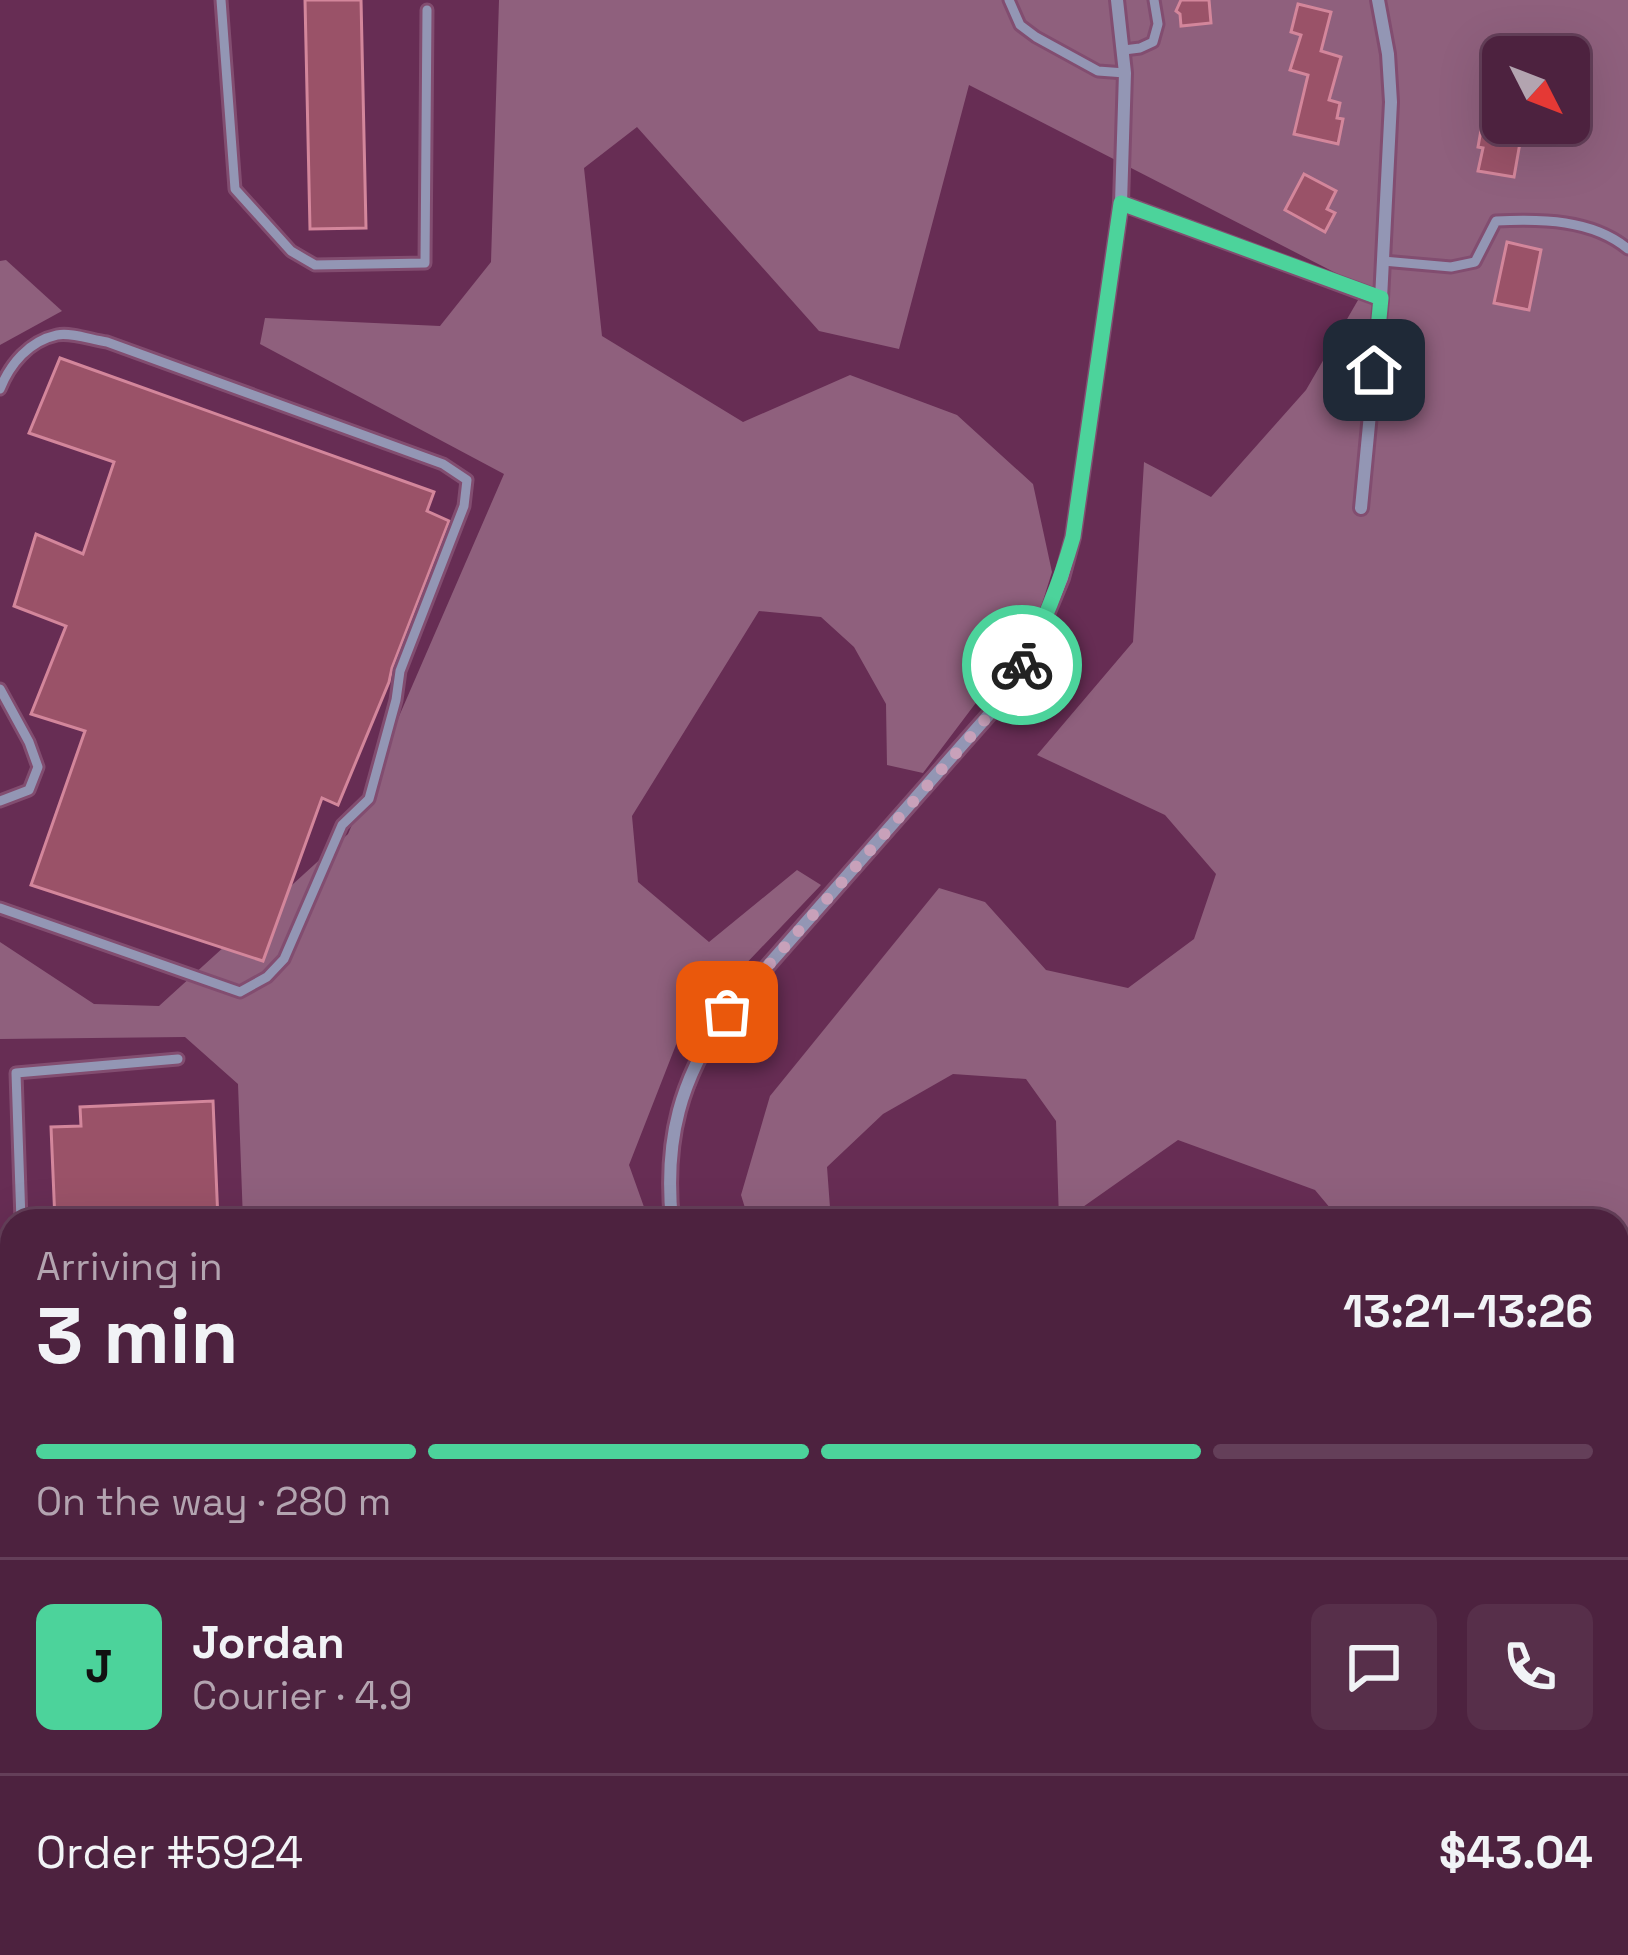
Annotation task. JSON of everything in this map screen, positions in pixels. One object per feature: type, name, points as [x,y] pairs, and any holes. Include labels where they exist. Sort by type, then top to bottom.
[{"type":"street","points":[[671,1209],[674,1129],[682,1097],[709,1038],[979,727],[1017,674],[1062,578],[1073,537],[1121,203],[1125,73],[1117,0]]},
{"type":"street","points":[[1361,508],[1381,298],[1391,102],[1378,0]]},
{"type":"street","points":[[1121,203],[1381,298]]},
{"type":"lane","points":[[221,0],[235,189],[291,251],[316,265],[425,263],[427,10]]},
{"type":"lane","points":[[1009,0],[1020,25],[1036,37],[1098,71],[1125,73]]},
{"type":"lane","points":[[1124,50],[1153,42],[1158,24],[1154,0]]},
{"type":"lane","points":[[1383,261],[1451,267],[1474,262],[1496,221],[1543,219],[1610,234],[1628,249]]},
{"type":"lane","points":[[0,389],[26,350],[59,334],[107,342],[443,464],[467,481],[464,506],[400,671],[369,799],[342,825],[284,959],[267,977],[240,992],[0,908]]},
{"type":"lane","points":[[0,689],[38,767],[28,790],[0,801]]},
{"type":"lane","points":[[21,1209],[16,1073],[178,1059]]},
{"type":"shaded area","points":[[499,0],[1628,0],[1628,1209],[1331,1209],[1315,1190],[1178,1140],[1080,1209],[1059,1209],[1056,1121],[1026,1079],[953,1074],[883,1114],[827,1167],[830,1209],[745,1209],[741,1195],[770,1096],[939,888],[985,902],[1046,970],[1128,988],[1194,939],[1216,874],[1165,815],[1037,755],[1133,642],[1144,462],[1211,497],[1306,390],[1365,288],[969,85],[899,349],[819,331],[637,127],[584,168],[602,336],[743,422],[850,375],[957,415],[1033,484],[1052,572],[1036,623],[923,773],[887,765],[886,704],[854,647],[821,617],[759,611],[632,816],[638,882],[709,942],[797,870],[821,885],[681,1032],[629,1165],[645,1209],[243,1209],[238,1084],[185,1037],[0,1039],[0,942],[94,1004],[159,1006],[348,834],[504,474],[260,344],[265,318],[440,326],[491,262]]},
{"type":"shaded area","points":[[6,260],[62,311],[0,345],[0,261]]},
{"type":"building","points":[[305,0],[361,0],[366,228],[310,229]]},
{"type":"building","points":[[1181,0],[1209,0],[1211,23],[1181,26],[1176,11]]},
{"type":"building","points":[[1298,4],[1331,12],[1321,51],[1341,57],[1329,100],[1340,103],[1337,118],[1343,119],[1338,144],[1294,134],[1308,75],[1290,70],[1301,35],[1291,32]]},
{"type":"building","points":[[1481,130],[1482,144],[1520,144],[1514,177],[1478,171],[1483,148],[1478,147]]},
{"type":"building","points":[[1304,174],[1336,191],[1327,209],[1335,213],[1325,232],[1285,210]]},
{"type":"building","points":[[1507,242],[1541,250],[1529,310],[1494,303]]},
{"type":"building","points":[[60,358],[434,492],[427,511],[449,521],[338,805],[322,798],[263,961],[31,885],[85,731],[31,714],[66,626],[14,606],[36,534],[83,554],[114,462],[29,433]]},
{"type":"building","points":[[213,1101],[218,1209],[54,1209],[51,1127],[81,1126],[80,1107]]},
{"type":"way so far","points":[[727,1012],[965,743],[1022,665]]},
{"type":"route","points":[[1022,665],[1062,578],[1073,537],[1121,203],[1381,298],[1374,370]]}]
